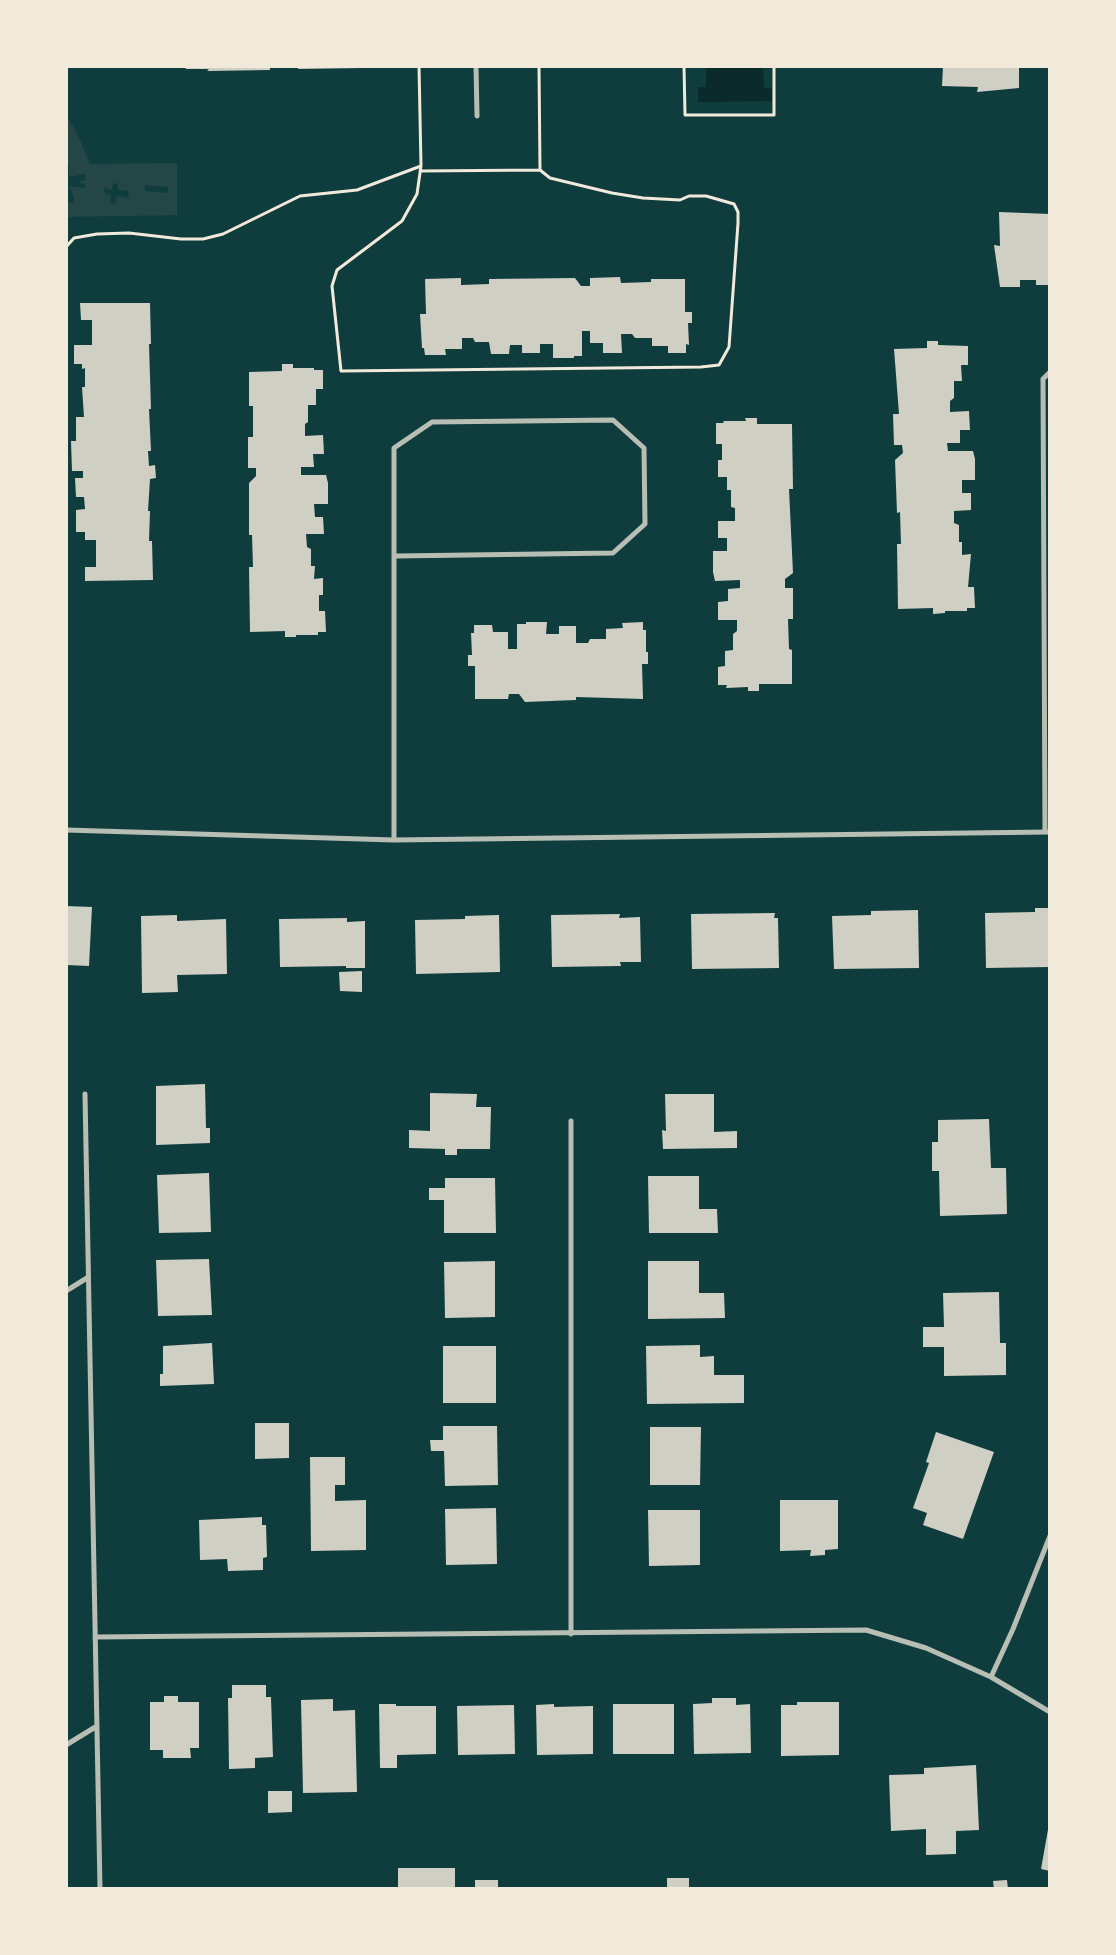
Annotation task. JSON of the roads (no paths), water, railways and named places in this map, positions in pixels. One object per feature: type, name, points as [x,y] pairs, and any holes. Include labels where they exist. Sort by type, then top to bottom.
[{"type":"street","points":[[476,66],[476,116]]},
{"type":"street","points":[[66,830],[394,840],[1047,832],[1047,550],[1043,379],[1050,372]]},
{"type":"street","points":[[394,840],[396,556],[394,448],[432,422],[613,420],[644,448],[645,524],[612,553],[396,556]]},
{"type":"street","points":[[85,1094],[100,1889]]},
{"type":"street","points":[[571,1121],[571,1634]]},
{"type":"street","points":[[66,1291],[87,1278]]},
{"type":"street","points":[[990,1677],[1050,1536]]},
{"type":"street","points":[[94,1637],[866,1630],[926,1648],[990,1677],[1050,1712]]},
{"type":"street","points":[[66,1745],[97,1726]]}]
